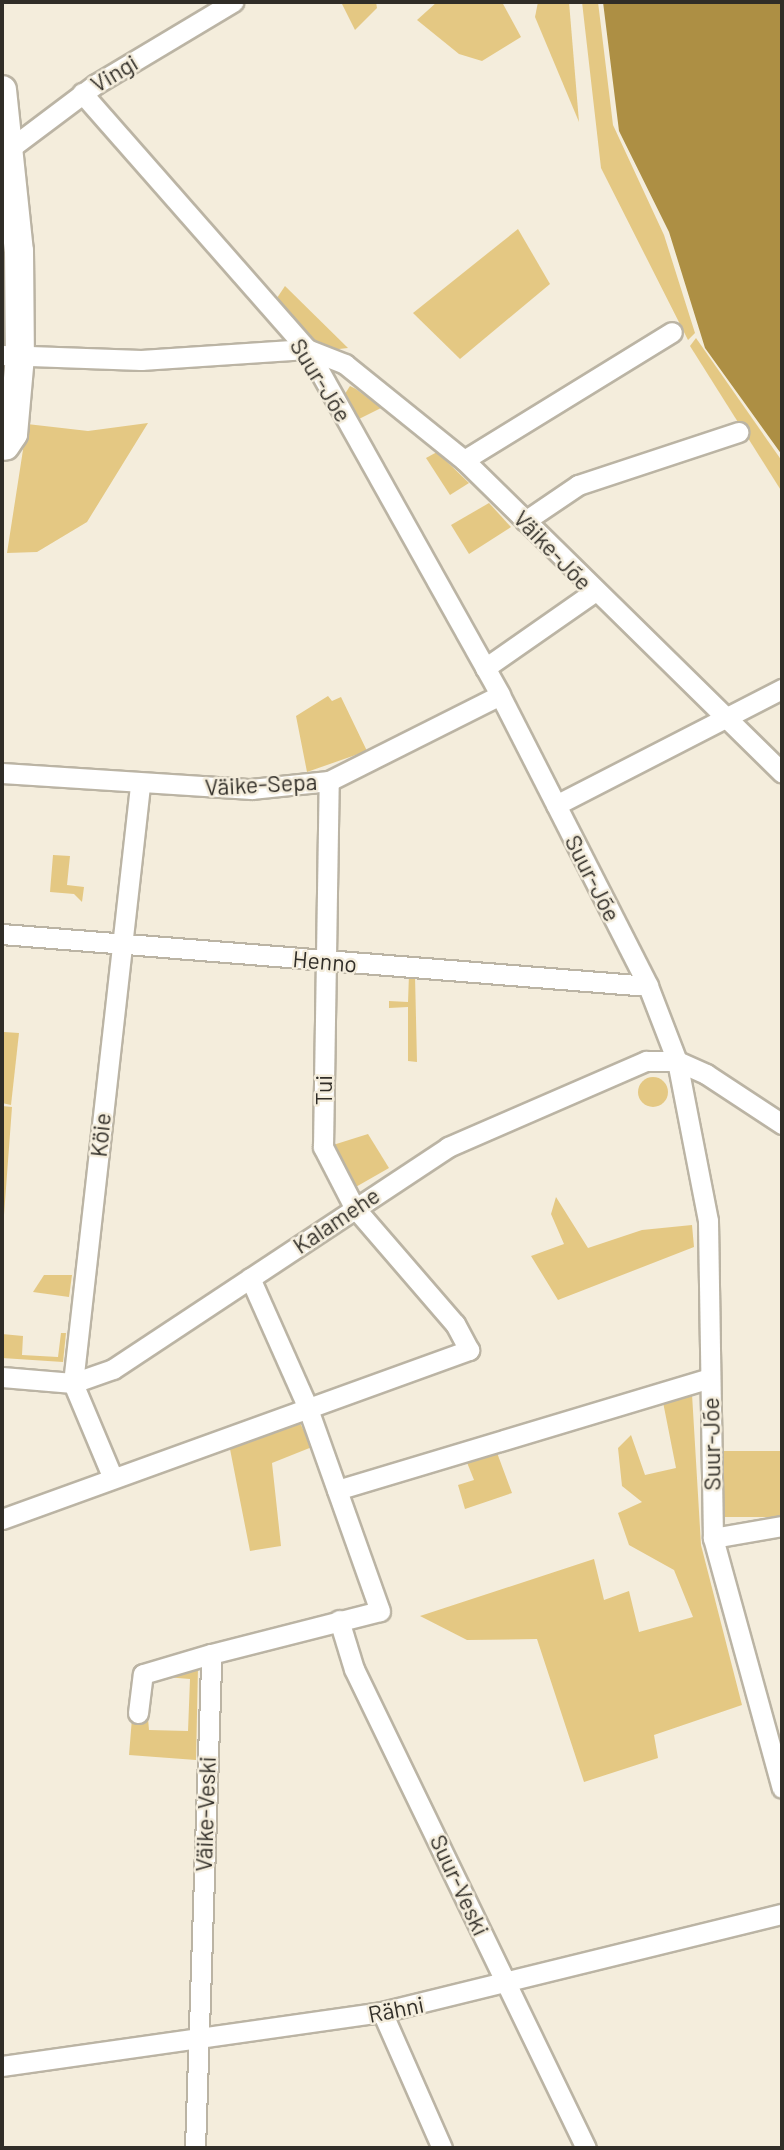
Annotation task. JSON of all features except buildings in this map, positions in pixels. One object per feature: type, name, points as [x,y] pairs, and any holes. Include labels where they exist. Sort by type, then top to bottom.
[{"type":"street","name":"Vingi","points":[[7,150],[82,93],[233,2]]},
{"type":"street","points":[[2,90],[7,150],[13,434],[3,450]]},
{"type":"street","name":"Suur-Jõe","points":[[82,93],[307,349],[500,695],[648,986],[677,1061],[708,1221],[713,1538],[782,1788]]},
{"type":"street","points":[[464,460],[672,332]]},
{"type":"street","points":[[11,356],[141,360],[307,349]]},
{"type":"street","name":"Väike-Jõe","points":[[307,349],[345,364],[464,460],[594,592],[782,773]]},
{"type":"street","points":[[525,521],[578,485],[738,432]]},
{"type":"street","points":[[485,668],[594,592]]},
{"type":"street","points":[[556,805],[782,689]]},
{"type":"street","name":"Väike-Sepa","points":[[2,773],[140,786],[251,789],[329,781],[500,695]]},
{"type":"street","name":"Tui","points":[[307,1406],[469,1350],[455,1324],[354,1207],[323,1147],[323,961],[329,781]]},
{"type":"street","name":"Köie","points":[[112,1476],[73,1383],[140,786]]},
{"type":"street","name":"Henno","points":[[2,934],[648,986]]},
{"type":"street","name":"Kalamehe","points":[[2,1377],[73,1383],[113,1369],[448,1147],[646,1061],[677,1061]]},
{"type":"street","points":[[677,1061],[782,1124]]},
{"type":"street","points":[[138,1713],[143,1674],[380,1611],[307,1406],[250,1278]]},
{"type":"street","points":[[337,1490],[710,1378]]},
{"type":"street","points":[[2,1519],[112,1476],[307,1406]]},
{"type":"street","points":[[713,1538],[782,1526]]},
{"type":"street","name":"Suur-Veski","points":[[339,1620],[354,1669],[586,2148]]},
{"type":"street","name":"Väike-Veski","points":[[195,2148],[211,1654]]},
{"type":"street","name":"Rähni","points":[[2,2066],[197,2043],[382,2012],[508,1985],[782,1914]]},
{"type":"street","points":[[382,2012],[442,2148]]},
{"type":"shaded area","points":[[341,2],[376,2],[377,8],[355,30]]},
{"type":"shaded area","points":[[437,2],[502,2],[521,37],[482,61],[459,54],[417,20]]},
{"type":"shaded area","points":[[538,2],[569,2],[579,122],[535,17]]},
{"type":"shaded area","points":[[582,2],[598,2],[613,125],[664,235],[695,333],[688,340],[601,168]]},
{"type":"shaded area","points":[[603,2],[782,2],[782,455],[705,348],[669,232],[619,131]]},
{"type":"shaded area","points":[[518,229],[550,284],[460,359],[413,313]]},
{"type":"shaded area","points":[[285,286],[348,348],[330,350],[304,333],[277,298]]},
{"type":"shaded area","points":[[696,338],[782,461],[782,492],[690,346]]},
{"type":"shaded area","points":[[350,386],[381,408],[357,420],[341,400]]},
{"type":"shaded area","points":[[148,423],[87,522],[37,552],[7,553],[27,424],[88,431]]},
{"type":"shaded area","points":[[437,452],[469,483],[450,495],[426,458]]},
{"type":"shaded area","points":[[489,503],[511,527],[469,554],[451,525]]},
{"type":"shaded area","points":[[328,696],[332,701],[341,697],[367,751],[307,772],[296,716]]},
{"type":"shaded area","points":[[53,855],[70,856],[67,885],[84,887],[82,902],[74,894],[50,892]]},
{"type":"shaded area","points":[[409,974],[415,975],[417,1062],[408,1061],[408,1007],[389,1008],[389,1001],[408,1002]]},
{"type":"shaded area","points":[[4,1032],[19,1033],[11,1105],[2,1103]]},
{"type":"shaded area","points":[[653,1077],[664,1081],[668,1092],[664,1103],[653,1107],[642,1103],[638,1092],[642,1081]]},
{"type":"shaded area","points":[[2,1106],[12,1107],[2,1242],[3,1126]]},
{"type":"shaded area","points":[[368,1134],[389,1168],[354,1188],[333,1145]]},
{"type":"shaded area","points":[[556,1197],[588,1248],[642,1230],[692,1225],[694,1247],[558,1300],[531,1256],[564,1244],[551,1214]]},
{"type":"shaded area","points":[[44,1275],[72,1275],[69,1297],[33,1292]]},
{"type":"shaded area","points":[[61,1333],[66,1333],[63,1362],[2,1358],[2,1334],[23,1336],[22,1355],[58,1357]]},
{"type":"shaded area","points":[[692,1394],[701,1545],[742,1705],[654,1735],[658,1758],[584,1782],[537,1639],[467,1640],[420,1616],[594,1559],[604,1600],[629,1591],[639,1632],[693,1617],[674,1570],[629,1545],[618,1513],[642,1502],[622,1486],[618,1448],[631,1435],[645,1475],[676,1468],[663,1402]]},
{"type":"shaded area","points":[[298,1419],[312,1447],[272,1463],[281,1546],[250,1551],[229,1444]]},
{"type":"shaded area","points":[[496,1450],[512,1493],[465,1509],[458,1485],[474,1480],[466,1460]]},
{"type":"shaded area","points":[[721,1451],[782,1451],[782,1517],[721,1517]]},
{"type":"shaded area","points":[[198,1667],[196,1760],[129,1755],[132,1718],[148,1718],[149,1730],[188,1731],[190,1679],[153,1676]]}]
